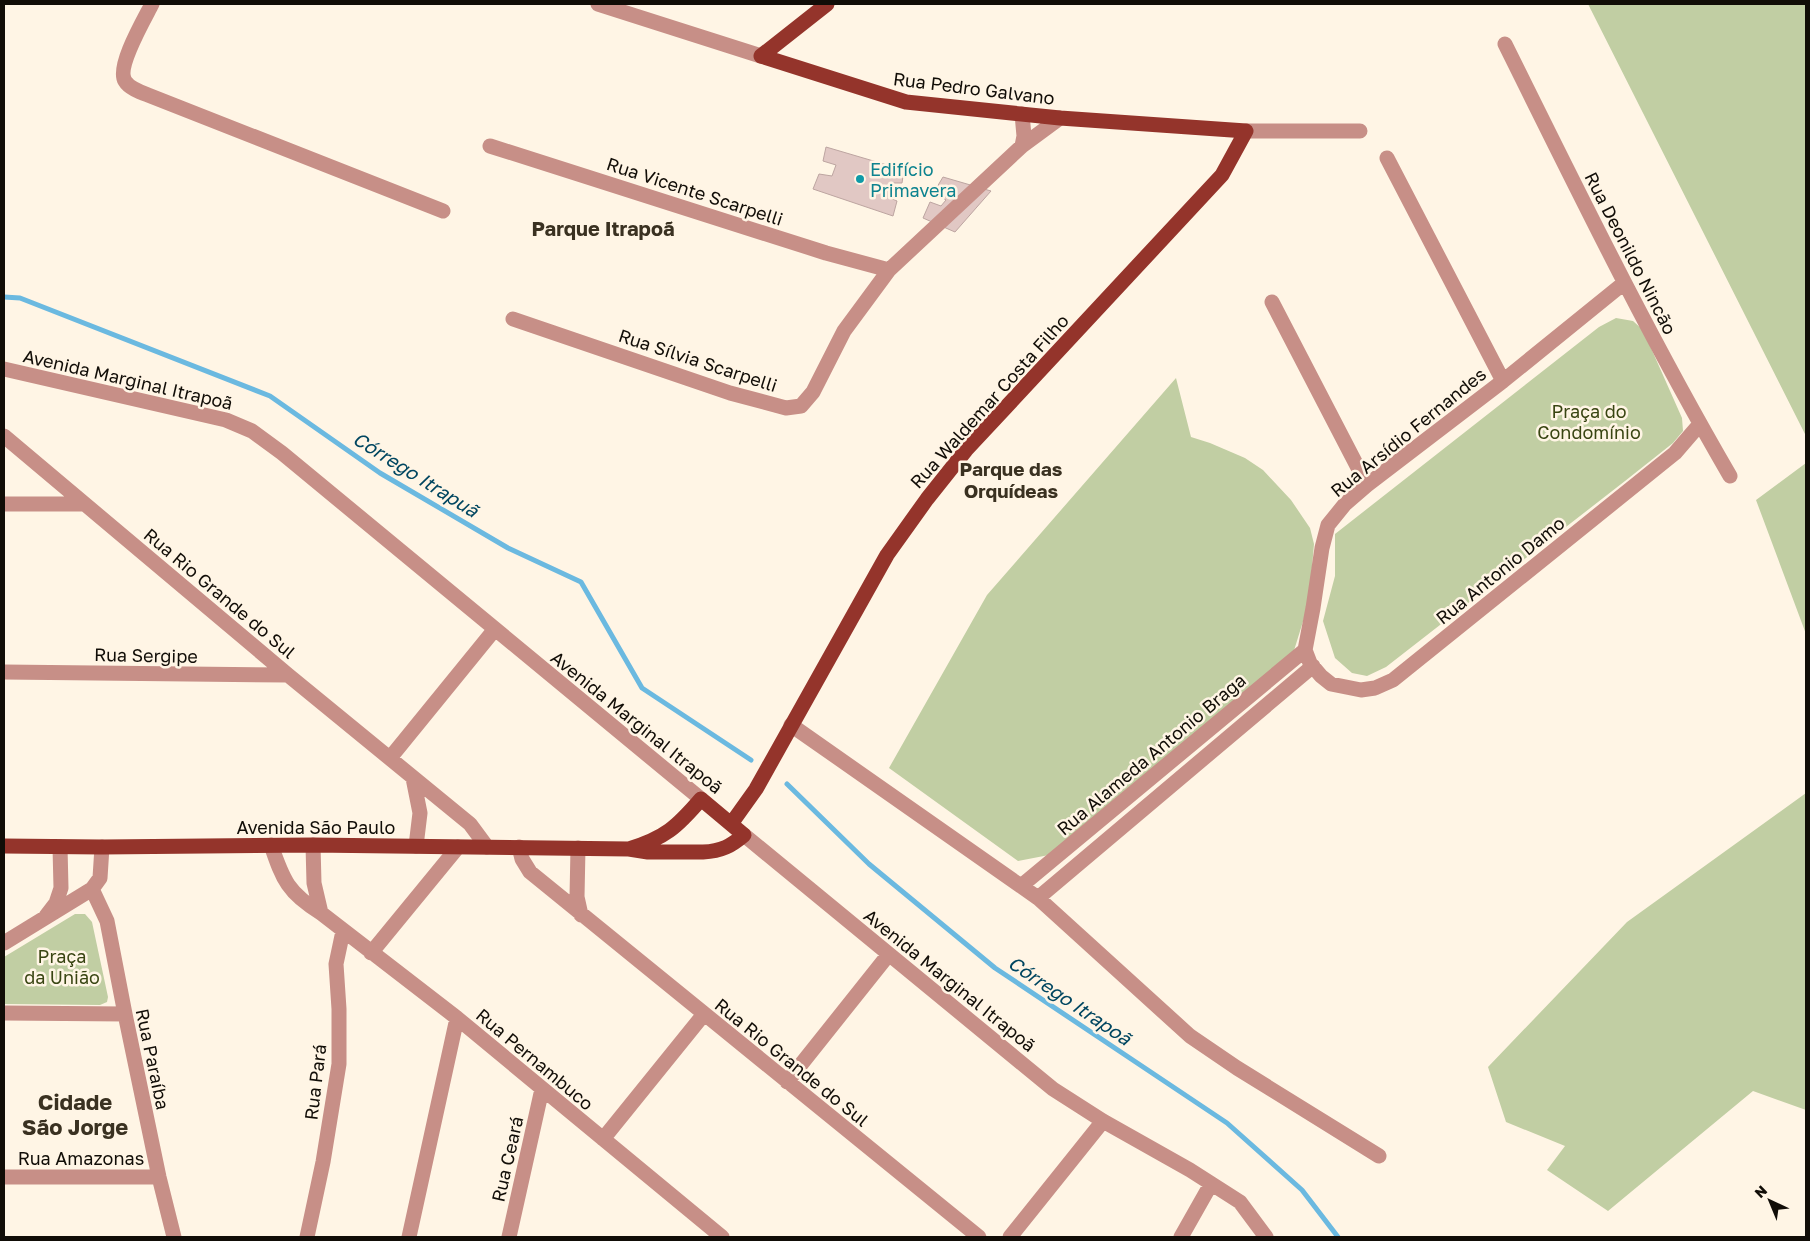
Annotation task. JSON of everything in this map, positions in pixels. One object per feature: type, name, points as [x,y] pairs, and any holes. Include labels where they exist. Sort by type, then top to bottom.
[{"type":"main road","points":[[761,56],[827,4]]},
{"type":"main road","name":"Rua Pedro Galvano","points":[[761,56],[906,102],[1060,118],[1246,131]]},
{"type":"main road","name":"Rua Waldemar Costa Filho","points":[[731,824],[756,789],[887,555],[926,499],[966,450],[1222,175],[1246,131]]},
{"type":"main road","name":"Avenida Marginal Itrapoã","points":[[701,799],[744,835]]},
{"type":"main road","name":"Avenida São Paulo","points":[[629,849],[647,843],[670,831],[701,799]]},
{"type":"main road","name":"Avenida São Paulo","points":[[4,846],[312,845],[578,848],[629,849],[655,852],[712,852],[732,846],[744,835]]},
{"type":"street","points":[[152,4],[130,48],[123,70],[123,79],[128,85],[148,95],[443,211]]},
{"type":"street","name":"Rua Pedro Galvano","points":[[602,4],[761,56]]},
{"type":"street","name":"Rua Deonildo Nincão","points":[[1505,44],[1624,283],[1730,476]]},
{"type":"street","points":[[1022,114],[1024,136],[1022,146]]},
{"type":"street","name":"Rua Sílvia Scarpelli","points":[[513,319],[730,393],[786,408],[802,406],[813,392],[844,331],[889,270],[1022,146],[1060,118]]},
{"type":"street","name":"Rua Pedro Galvano","points":[[1246,131],[1360,131]]},
{"type":"street","name":"Rua Vicente Scarpelli","points":[[490,146],[826,252],[889,270]]},
{"type":"street","points":[[1387,158],[1502,381]]},
{"type":"street","name":"Rua Arsídio Fernandes","points":[[1309,660],[1322,548],[1328,525],[1345,504],[1624,283]]},
{"type":"street","points":[[1272,302],[1367,485]]},
{"type":"street","name":"Avenida Marginal Itrapoã","points":[[4,369],[226,420],[252,432],[282,453],[701,799]]},
{"type":"street","name":"Rua Antonio Damo","points":[[1309,660],[1331,684],[1361,690],[1375,688],[1393,680],[1675,453],[1700,424]]},
{"type":"street","name":"Rua Rio Grande do Sul","points":[[4,436],[288,675],[470,824],[487,847]]},
{"type":"street","points":[[4,504],[83,504]]},
{"type":"street","points":[[390,758],[495,629]]},
{"type":"street","name":"Rua Alameda Antonio Braga","points":[[1021,886],[1309,660]]},
{"type":"street","name":"Rua Alameda Antonio Braga","points":[[1038,898],[1309,660]]},
{"type":"street","name":"Rua Sergipe","points":[[4,672],[288,675]]},
{"type":"street","points":[[791,725],[1038,898],[1190,1036],[1237,1068],[1379,1156]]},
{"type":"street","points":[[413,778],[420,813],[416,846]]},
{"type":"street","name":"Avenida Marginal Itrapoã","points":[[744,835],[1053,1089],[1103,1121],[1190,1170],[1240,1202],[1266,1237]]},
{"type":"street","name":"Rua Pernambuco","points":[[271,845],[285,882],[306,903],[457,1018],[603,1139],[706,1231],[722,1237]]},
{"type":"street","points":[[312,845],[314,883],[321,913]]},
{"type":"street","points":[[45,918],[56,903],[61,888],[60,847]]},
{"type":"street","points":[[4,943],[92,890],[100,878],[102,847]]},
{"type":"street","points":[[371,953],[458,847]]},
{"type":"street","name":"Rua Rio Grande do Sul","points":[[519,847],[522,859],[530,872],[978,1237]]},
{"type":"street","points":[[578,848],[576,897],[581,915]]},
{"type":"street","name":"Rua Paraíba","points":[[92,890],[107,921],[159,1177],[174,1237]]},
{"type":"street","name":"Rua Pará","points":[[307,1237],[323,1162],[339,1064],[339,1009],[336,964],[343,931]]},
{"type":"street","points":[[787,1082],[889,954]]},
{"type":"street","points":[[4,1013],[125,1014]]},
{"type":"street","points":[[603,1139],[704,1014]]},
{"type":"street","points":[[409,1237],[457,1018]]},
{"type":"street","name":"Rua Ceará","points":[[509,1237],[542,1089]]},
{"type":"street","points":[[1010,1237],[1103,1121]]},
{"type":"street","name":"Rua Amazonas","points":[[4,1177],[159,1177]]},
{"type":"street","points":[[1181,1237],[1211,1184]]},
{"type":"green space","points":[[1588,4],[1806,4],[1806,436]]},
{"type":"green space","name":"Praça do Condomínio","points":[[1616,318],[1633,321],[1643,330],[1682,418],[1683,431],[1673,443],[1386,667],[1367,676],[1352,673],[1335,658],[1323,621],[1335,576],[1335,534],[1599,327]]},
{"type":"green space","points":[[1176,378],[1191,437],[1245,458],[1263,470],[1291,500],[1310,528],[1314,544],[1309,602],[1292,657],[1049,855],[1018,861],[889,768],[987,595]]},
{"type":"green space","points":[[1806,463],[1806,634],[1756,500]]},
{"type":"green space","points":[[1806,793],[1806,1110],[1753,1091],[1608,1211],[1547,1170],[1565,1146],[1506,1122],[1488,1067],[1627,922]]},
{"type":"green space","name":"Praça da União","points":[[75,914],[85,914],[92,922],[108,997],[107,1002],[100,1005],[4,1004],[4,957]]},
{"type":"building","name":"Edifício Primavera","points":[[826,147],[904,170],[902,183],[889,183],[888,197],[897,201],[893,216],[813,189],[819,174],[832,176],[836,165],[823,161]]},
{"type":"building","points":[[943,177],[991,191],[955,232],[923,218],[930,202],[941,206],[946,200],[934,192]]},
{"type":"waterway","name":"Córrego Itrapuã","points":[[4,297],[20,298],[270,396],[380,473],[508,548],[581,582],[642,688],[751,760]]},
{"type":"waterway","name":"Córrego Itrapoã","points":[[787,784],[869,864],[995,968],[1227,1123],[1302,1190],[1338,1237]]},
{"type":"place","name":"Edifício Primavera","points":[[860,179]]},
{"type":"district","name":"Parque Itrapoã","points":[[603,228]]},
{"type":"district","name":"Parque das Orquídeas","points":[[1011,479]]},
{"type":"district","name":"Cidade São Jorge","points":[[75,1114]]}]
